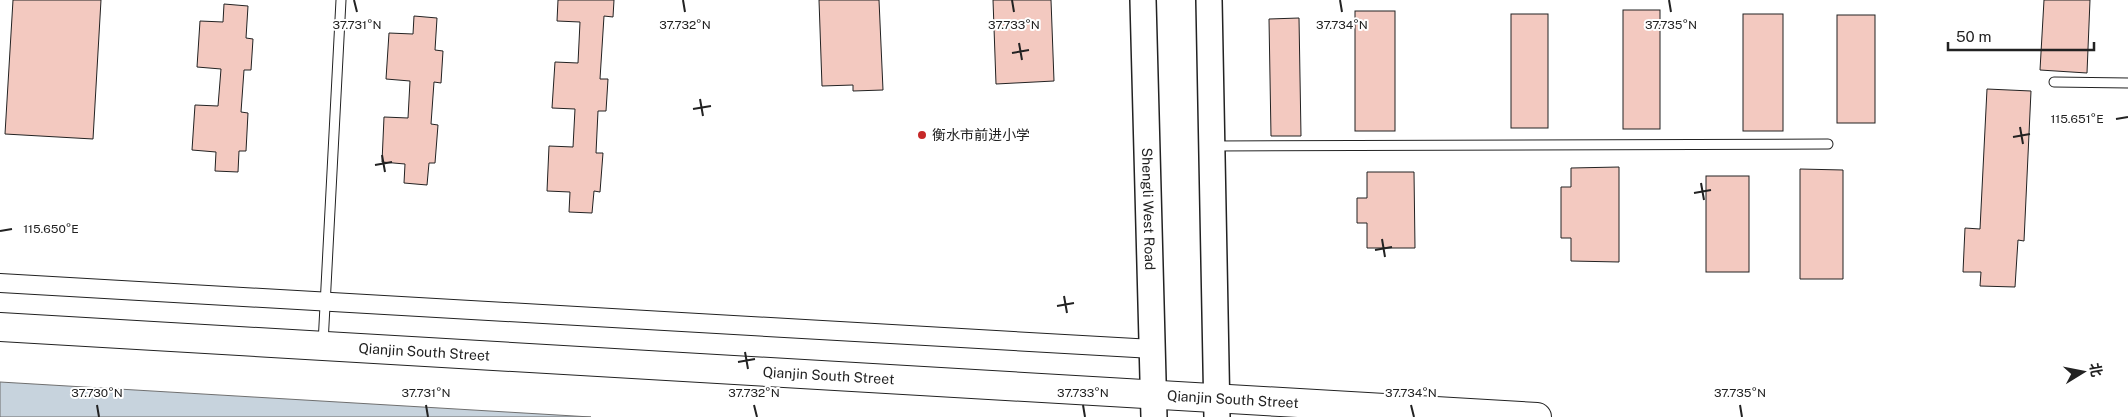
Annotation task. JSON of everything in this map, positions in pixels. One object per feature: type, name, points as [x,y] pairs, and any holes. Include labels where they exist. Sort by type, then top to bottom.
[{"type":"main road","name":"Shengli West Road","points":[[1143,0],[1154,406]]},
{"type":"main road","points":[[1209,0],[1217,408]]},
{"type":"main road","name":"Qianjin South Street","points":[[0,327],[323,346],[1154,406],[1537,417]]},
{"type":"street","points":[[0,283],[1152,349]]},
{"type":"lane","points":[[323,346],[341,0]]},
{"type":"lane","points":[[2054,82],[2128,83]]},
{"type":"lane","points":[[1212,146],[1828,144]]},
{"type":"shaded area","points":[[0,382],[591,417],[0,417]]},
{"type":"building","points":[[13,0],[101,0],[93,139],[5,134]]},
{"type":"building","points":[[558,0],[614,0],[613,17],[604,16],[600,79],[608,79],[606,111],[598,111],[596,153],[603,153],[600,192],[594,191],[592,213],[569,212],[570,192],[547,191],[549,146],[573,147],[575,109],[552,108],[555,62],[578,63],[580,22],[557,21]]},
{"type":"building","points":[[819,0],[879,0],[883,90],[853,91],[853,85],[822,86]]},
{"type":"building","points":[[993,0],[1051,0],[1054,81],[996,84]]},
{"type":"building","points":[[2044,0],[2090,0],[2087,73],[2040,70]]},
{"type":"building","points":[[224,4],[248,6],[246,38],[253,39],[251,70],[244,70],[241,112],[248,113],[246,151],[239,151],[238,172],[215,171],[216,152],[192,150],[195,105],[218,106],[221,69],[197,67],[200,21],[223,22]]},
{"type":"building","points":[[1623,10],[1660,10],[1660,129],[1623,129]]},
{"type":"building","points":[[1355,11],[1395,11],[1395,131],[1355,131]]},
{"type":"building","points":[[1511,14],[1548,14],[1548,128],[1511,128]]},
{"type":"building","points":[[1743,14],[1783,14],[1783,131],[1743,131]]},
{"type":"building","points":[[1837,15],[1875,15],[1875,123],[1837,123]]},
{"type":"building","points":[[414,16],[437,18],[435,50],[443,51],[441,83],[434,82],[431,124],[438,125],[435,163],[429,163],[427,185],[404,183],[405,164],[382,162],[384,117],[408,118],[410,81],[386,79],[389,33],[413,34]]},
{"type":"building","points":[[1299,18],[1301,136],[1271,136],[1269,19]]},
{"type":"building","points":[[1987,89],[2031,91],[2024,241],[2018,240],[2015,287],[1980,286],[1981,272],[1963,272],[1965,228],[1980,229]]},
{"type":"building","points":[[1619,167],[1619,262],[1571,261],[1571,238],[1561,238],[1561,187],[1571,187],[1571,168]]},
{"type":"building","points":[[1800,169],[1843,170],[1843,279],[1800,279]]},
{"type":"building","points":[[1367,172],[1414,172],[1415,248],[1367,248],[1367,223],[1357,223],[1357,198],[1367,198]]},
{"type":"building","points":[[1706,176],[1749,176],[1749,272],[1706,272]]},
{"type":"place","name":"衡水市前进小学","points":[[922,135]]}]
